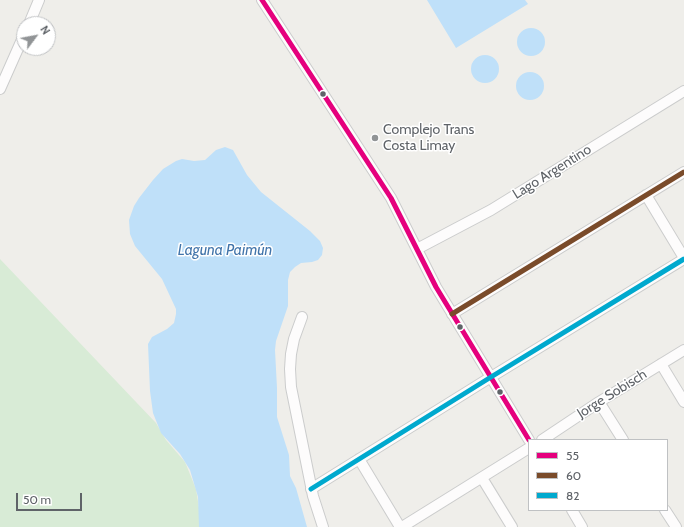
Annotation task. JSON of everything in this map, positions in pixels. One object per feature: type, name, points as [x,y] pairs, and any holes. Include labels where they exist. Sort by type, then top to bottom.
[{"type":"street","points":[[32,16],[39,0]]},
{"type":"street","points":[[262,0],[391,198],[436,287],[528,439]]},
{"type":"street","points":[[0,89],[16,53]]},
{"type":"street","name":"Lago Argentino","points":[[417,249],[491,210],[684,91]]},
{"type":"street","points":[[452,314],[684,172]]},
{"type":"street","points":[[311,489],[684,258],[646,195]]},
{"type":"street","points":[[302,317],[290,362],[290,378],[292,396],[311,489],[323,527]]},
{"type":"street","name":"Jorge Sobisch","points":[[544,439],[599,402],[684,350]]},
{"type":"street","points":[[661,364],[684,402]]},
{"type":"street","points":[[599,402],[621,439]]},
{"type":"street","points":[[359,459],[401,527],[528,449]]},
{"type":"street","points":[[482,478],[512,527]]},
{"type":"street","points":[[573,511],[582,527]]},
{"type":"street","points":[[666,511],[676,527]]},
{"type":"green space","points":[[0,259],[156,423],[166,440],[185,462],[196,489],[200,514],[199,527],[0,527]]},
{"type":"water","points":[[427,0],[525,0],[528,4],[456,48]]},
{"type":"water","points":[[531,28],[541,32],[545,42],[541,52],[531,56],[521,52],[517,42],[521,32]]},
{"type":"water","points":[[485,55],[495,59],[499,69],[495,79],[485,83],[475,79],[471,69],[475,59]]},
{"type":"water","points":[[530,72],[540,76],[544,86],[540,96],[530,100],[520,96],[516,86],[520,76]]},
{"type":"water","name":"Laguna Paimún","points":[[225,147],[233,150],[247,175],[261,192],[310,231],[320,241],[323,248],[322,255],[318,260],[301,263],[290,272],[288,280],[288,306],[276,341],[275,350],[277,417],[289,455],[290,476],[296,488],[307,527],[199,527],[198,497],[190,470],[180,454],[161,433],[153,413],[150,391],[148,344],[152,337],[167,329],[174,323],[176,309],[162,279],[135,246],[130,234],[129,220],[134,206],[139,198],[163,169],[182,159],[194,161],[205,160],[216,150]]},
{"type":"transit line","name":"55","points":[[262,0],[391,198],[436,287],[528,439]]},
{"type":"transit line","name":"60","points":[[452,314],[684,172]]},
{"type":"transit line","name":"82","points":[[311,489],[684,259]]},
{"type":"place","name":"Complejo Trans Costa Limay","points":[[375,138]]}]
